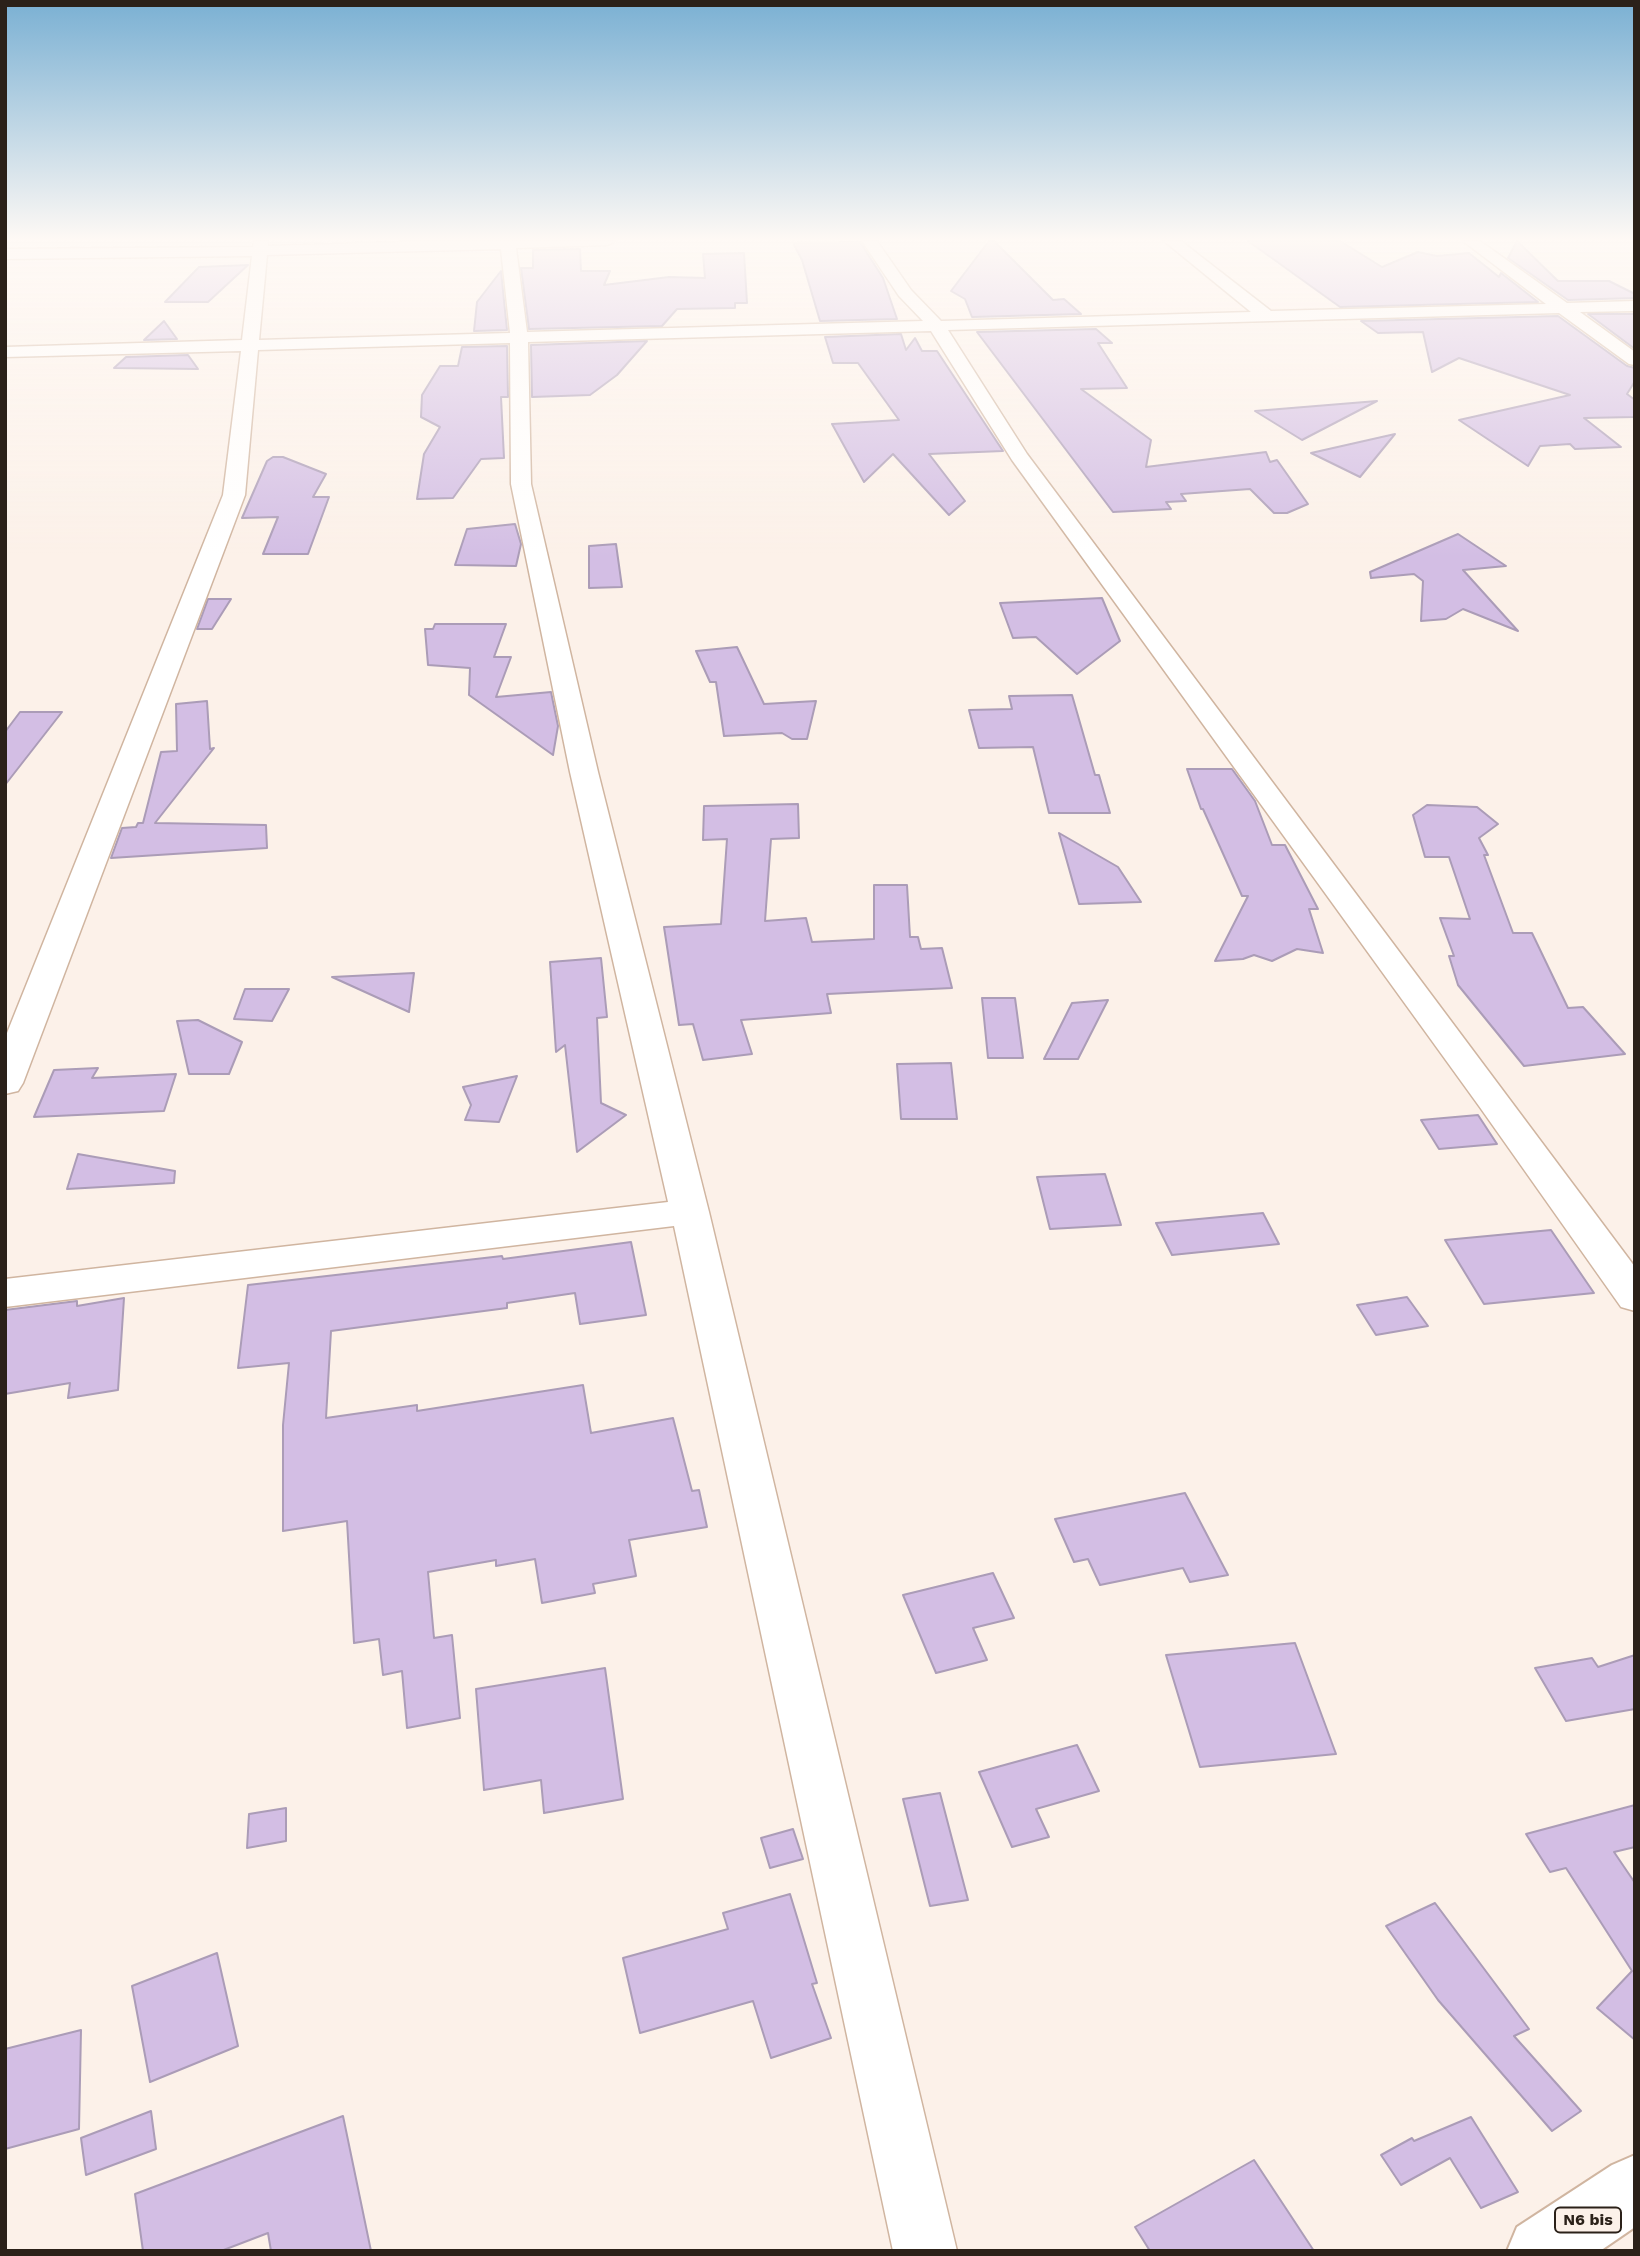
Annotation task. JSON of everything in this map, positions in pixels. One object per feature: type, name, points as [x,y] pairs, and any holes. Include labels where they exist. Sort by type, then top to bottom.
[{"type":"highway","name":"N6 bis","points":[[1541,2251],[1635,2188]]},
{"type":"street","points":[[5,352],[205,346]]},
{"type":"street","points":[[5,1083],[234,495],[250,346]]},
{"type":"street","points":[[519,346],[521,484],[583,772],[690,1212],[925,2251]]},
{"type":"street","points":[[949,346],[1019,456],[1484,1087],[1635,1297]]},
{"type":"street","points":[[1616,346],[1635,360]]},
{"type":"street","points":[[5,1293],[690,1212]]},
{"type":"building","points":[[507,346],[508,397],[501,397],[504,458],[481,459],[453,498],[417,499],[424,454],[440,427],[421,417],[422,395],[440,366],[458,366],[462,347]]},
{"type":"building","points":[[531,346],[642,346],[617,375],[590,395],[532,397]]},
{"type":"building","points":[[828,346],[905,346],[906,350],[909,346],[919,346],[922,351],[937,351],[1003,451],[929,454],[965,501],[949,515],[893,454],[864,482],[832,424],[899,420],[858,363],[833,363]]},
{"type":"building","points":[[988,346],[1100,346],[1127,388],[1081,389],[1151,440],[1146,467],[1266,452],[1270,462],[1277,460],[1308,504],[1287,513],[1274,513],[1250,489],[1181,494],[1186,501],[1166,502],[1171,509],[1113,512]]},
{"type":"building","points":[[1426,346],[1600,346],[1627,366],[1635,368],[1635,381],[1627,394],[1635,400],[1635,417],[1584,418],[1621,447],[1575,449],[1570,444],[1540,446],[1528,466],[1459,420],[1570,395],[1459,358],[1432,372]]},
{"type":"building","points":[[188,355],[198,369],[114,368],[126,357]]},
{"type":"building","points":[[1377,401],[1302,440],[1255,411]]},
{"type":"building","points":[[1395,434],[1360,477],[1311,453]]},
{"type":"building","points":[[273,457],[283,457],[326,474],[313,497],[329,497],[308,554],[263,554],[278,517],[242,518],[267,461]]},
{"type":"building","points":[[515,524],[521,544],[516,566],[455,565],[467,529]]},
{"type":"building","points":[[1458,534],[1506,566],[1463,570],[1518,631],[1463,609],[1446,619],[1421,621],[1423,581],[1414,574],[1371,578],[1370,572]]},
{"type":"building","points":[[616,544],[622,587],[589,588],[589,546]]},
{"type":"building","points":[[1102,598],[1120,641],[1077,674],[1036,637],[1013,638],[1000,603]]},
{"type":"building","points":[[208,599],[231,599],[212,629],[197,629]]},
{"type":"building","points":[[435,624],[506,624],[494,657],[511,657],[496,697],[551,692],[558,726],[553,755],[469,695],[470,668],[428,665],[425,629],[433,629]]},
{"type":"building","points":[[737,647],[764,704],[816,701],[807,739],[792,739],[782,733],[724,736],[716,682],[710,682],[696,651]]},
{"type":"building","points":[[1072,695],[1095,775],[1099,775],[1110,813],[1049,813],[1033,747],[979,748],[969,710],[1012,709],[1009,696]]},
{"type":"building","points":[[207,701],[210,749],[214,748],[155,823],[266,825],[267,848],[111,858],[122,828],[136,827],[138,823],[143,823],[161,752],[177,751],[176,704]]},
{"type":"building","points":[[20,712],[62,712],[5,785],[5,732]]},
{"type":"building","points":[[1187,769],[1232,769],[1255,801],[1272,845],[1285,845],[1318,909],[1309,909],[1323,953],[1297,949],[1272,961],[1254,955],[1243,959],[1215,961],[1248,896],[1242,896],[1201,809]]},
{"type":"building","points":[[798,804],[799,838],[771,839],[765,921],[806,918],[812,942],[874,939],[874,885],[907,885],[910,937],[918,937],[921,949],[942,948],[952,988],[827,994],[831,1013],[741,1020],[752,1054],[703,1060],[693,1024],[679,1025],[664,927],[721,924],[727,839],[703,840],[704,806]]},
{"type":"building","points":[[1427,805],[1477,807],[1498,824],[1479,838],[1488,855],[1484,855],[1513,933],[1532,933],[1568,1008],[1583,1007],[1625,1054],[1524,1066],[1458,985],[1449,956],[1454,956],[1440,918],[1470,919],[1449,857],[1425,857],[1413,815]]},
{"type":"building","points":[[1059,833],[1118,867],[1141,902],[1079,904]]},
{"type":"building","points":[[601,958],[607,1017],[597,1018],[601,1103],[626,1115],[577,1152],[565,1045],[556,1052],[550,962]]},
{"type":"building","points":[[414,973],[409,1012],[332,977]]},
{"type":"building","points":[[245,989],[289,989],[272,1021],[234,1019]]},
{"type":"building","points":[[982,998],[1015,998],[1023,1058],[988,1058]]},
{"type":"building","points":[[1108,1000],[1078,1059],[1044,1059],[1072,1003]]},
{"type":"building","points":[[198,1020],[242,1042],[229,1074],[189,1074],[177,1021]]},
{"type":"building","points":[[951,1063],[957,1119],[901,1119],[897,1064]]},
{"type":"building","points":[[98,1068],[92,1078],[176,1074],[164,1111],[34,1117],[54,1070]]},
{"type":"building","points":[[517,1076],[499,1122],[465,1120],[471,1105],[463,1087]]},
{"type":"building","points":[[1478,1115],[1497,1144],[1439,1149],[1421,1120]]},
{"type":"building","points":[[78,1154],[175,1171],[174,1183],[67,1189]]},
{"type":"building","points":[[1105,1174],[1121,1225],[1050,1229],[1037,1177]]},
{"type":"building","points":[[1263,1213],[1279,1244],[1172,1255],[1156,1223]]},
{"type":"building","points":[[1551,1230],[1594,1293],[1484,1304],[1445,1240]]},
{"type":"building","points":[[631,1242],[646,1315],[580,1324],[575,1293],[507,1303],[507,1308],[331,1331],[326,1418],[417,1405],[417,1411],[583,1385],[591,1433],[673,1418],[692,1491],[699,1490],[707,1527],[629,1540],[636,1576],[593,1584],[595,1593],[542,1603],[535,1559],[496,1566],[496,1560],[428,1572],[434,1638],[452,1635],[460,1718],[407,1728],[402,1671],[383,1675],[379,1639],[354,1643],[347,1521],[283,1531],[283,1425],[289,1363],[238,1368],[248,1285],[502,1256],[503,1259]]},
{"type":"building","points":[[1407,1297],[1428,1326],[1376,1335],[1357,1305]]},
{"type":"building","points":[[124,1298],[118,1390],[68,1398],[70,1383],[5,1394],[5,1310],[77,1301],[77,1306]]},
{"type":"building","points":[[1185,1493],[1228,1575],[1190,1582],[1183,1568],[1100,1585],[1088,1559],[1074,1562],[1055,1519]]},
{"type":"building","points":[[993,1573],[1014,1618],[973,1628],[987,1660],[936,1673],[903,1595]]},
{"type":"building","points":[[1295,1643],[1336,1754],[1200,1767],[1166,1655]]},
{"type":"building","points":[[1635,1655],[1635,1709],[1566,1721],[1535,1668],[1592,1658],[1598,1667]]},
{"type":"building","points":[[605,1668],[623,1799],[544,1813],[541,1780],[484,1790],[476,1689]]},
{"type":"building","points":[[1077,1745],[1099,1791],[1036,1809],[1049,1837],[1012,1847],[979,1772]]},
{"type":"building","points":[[940,1793],[968,1900],[930,1906],[903,1799]]},
{"type":"building","points":[[1635,1805],[1635,1847],[1614,1852],[1635,1883],[1635,2040],[1597,2008],[1632,1971],[1566,1868],[1550,1872],[1526,1834]]},
{"type":"building","points":[[286,1808],[286,1841],[247,1848],[249,1814]]},
{"type":"building","points":[[793,1829],[803,1859],[770,1868],[761,1838]]},
{"type":"building","points":[[790,1894],[817,1983],[812,1984],[831,2038],[771,2058],[753,2001],[640,2033],[623,1958],[728,1929],[723,1913]]},
{"type":"building","points":[[1435,1903],[1529,2029],[1514,2036],[1581,2111],[1552,2131],[1438,2000],[1386,1926]]},
{"type":"building","points":[[217,1953],[238,2046],[150,2082],[132,1986]]},
{"type":"building","points":[[81,2030],[79,2129],[5,2149],[5,2049]]},
{"type":"building","points":[[151,2111],[156,2149],[86,2175],[81,2138]]},
{"type":"building","points":[[343,2116],[371,2251],[271,2251],[268,2233],[221,2251],[143,2251],[135,2194]]},
{"type":"building","points":[[1471,2117],[1518,2192],[1481,2208],[1450,2158],[1401,2185],[1381,2155],[1412,2138],[1414,2141]]},
{"type":"building","points":[[1254,2160],[1314,2251],[1150,2251],[1135,2227]]}]
